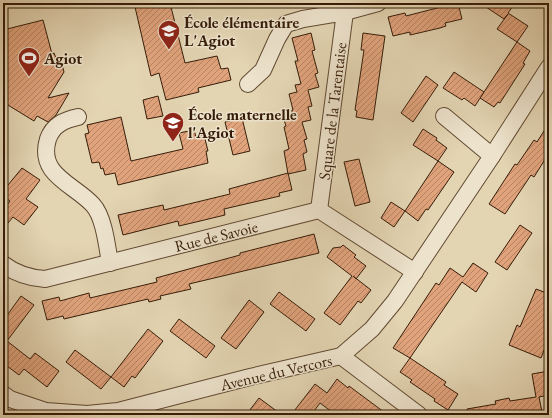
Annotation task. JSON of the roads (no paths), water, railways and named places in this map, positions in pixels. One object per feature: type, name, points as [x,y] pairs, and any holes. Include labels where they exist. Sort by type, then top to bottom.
[{"type":"street","points":[[248,84],[263,70],[277,39],[286,24],[303,19],[345,12],[378,3]]},
{"type":"street","name":"Square de la Tarentaise","points":[[319,210],[345,12]]},
{"type":"street","name":"Avenue du Vercors","points":[[3,394],[10,399],[45,413],[87,414],[118,411],[250,377],[341,356],[372,329],[395,301],[492,156],[549,67]]},
{"type":"street","points":[[444,116],[492,156]]},
{"type":"street","points":[[78,117],[66,120],[56,126],[47,145],[47,156],[50,166],[56,175],[93,205],[100,218],[110,263]]},
{"type":"street","points":[[319,210],[415,272]]},
{"type":"street","name":"Rue de Savoie","points":[[3,264],[10,270],[31,278],[45,279],[319,210]]},
{"type":"street","points":[[341,356],[419,415]]},
{"type":"place","name":"École élémentaire L'Agiot","points":[[169,50]]},
{"type":"place","name":"Agiot","points":[[29,78]]},
{"type":"place","name":"École maternelle l'Agiot","points":[[173,142]]}]
